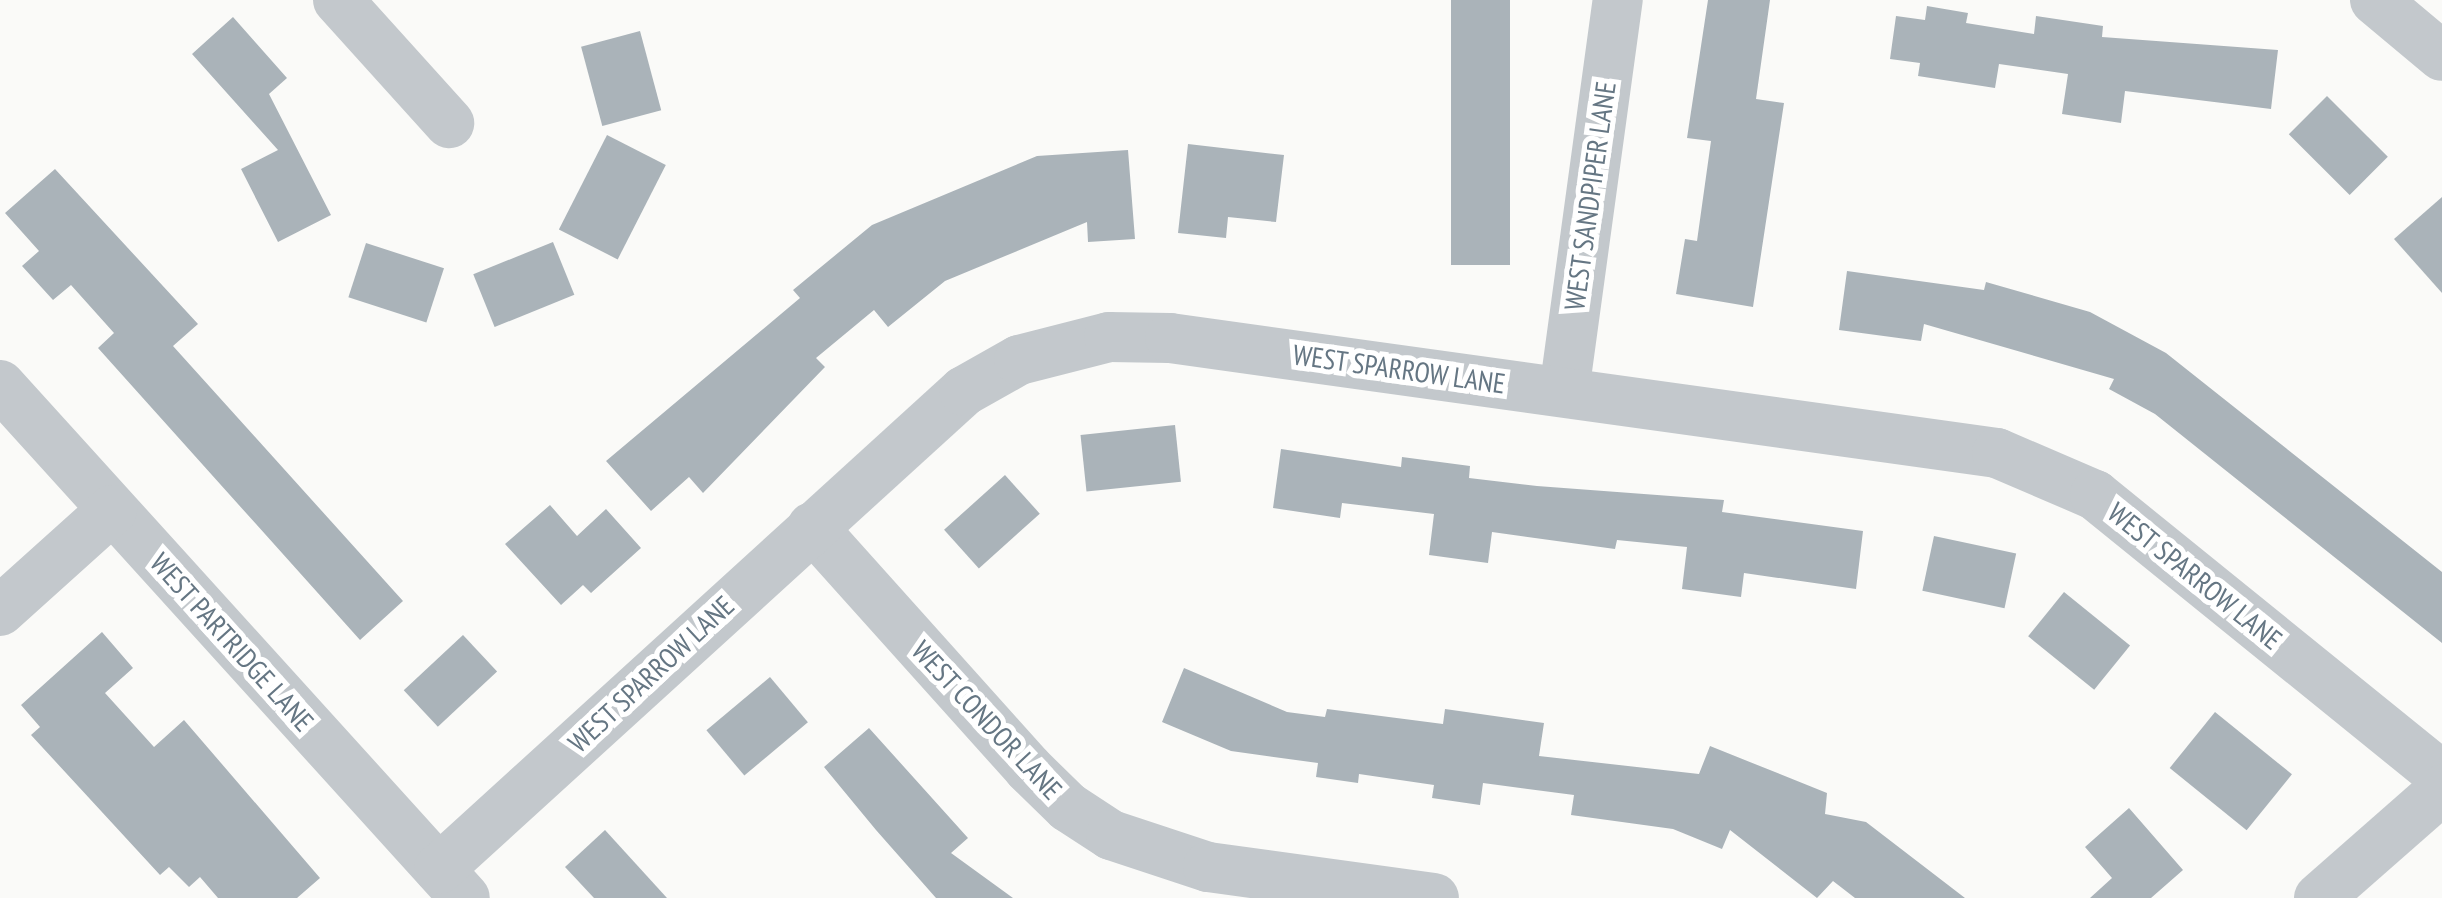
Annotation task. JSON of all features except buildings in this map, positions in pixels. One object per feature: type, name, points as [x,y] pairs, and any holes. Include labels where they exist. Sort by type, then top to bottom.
[{"type":"street","points":[[338,0],[449,123]]},
{"type":"street","name":"WEST SANDPIPER LANE","points":[[1564,392],[1618,0]]},
{"type":"street","points":[[2375,0],[2442,56]]},
{"type":"street","name":"WEST SPARROW LANE","points":[[452,884],[812,526],[964,391],[1019,360],[1078,342],[1170,338],[1997,452],[2048,470],[2095,495],[2442,776]]},
{"type":"street","name":"WEST PARTRIDGE LANE","points":[[0,385],[452,884]]},
{"type":"street","points":[[0,611],[112,510]]},
{"type":"street","name":"WEST CONDOR LANE","points":[[812,526],[1028,768],[1068,807],[1111,835],[1208,867],[1434,898]]},
{"type":"street","points":[[2319,898],[2442,790]]}]
